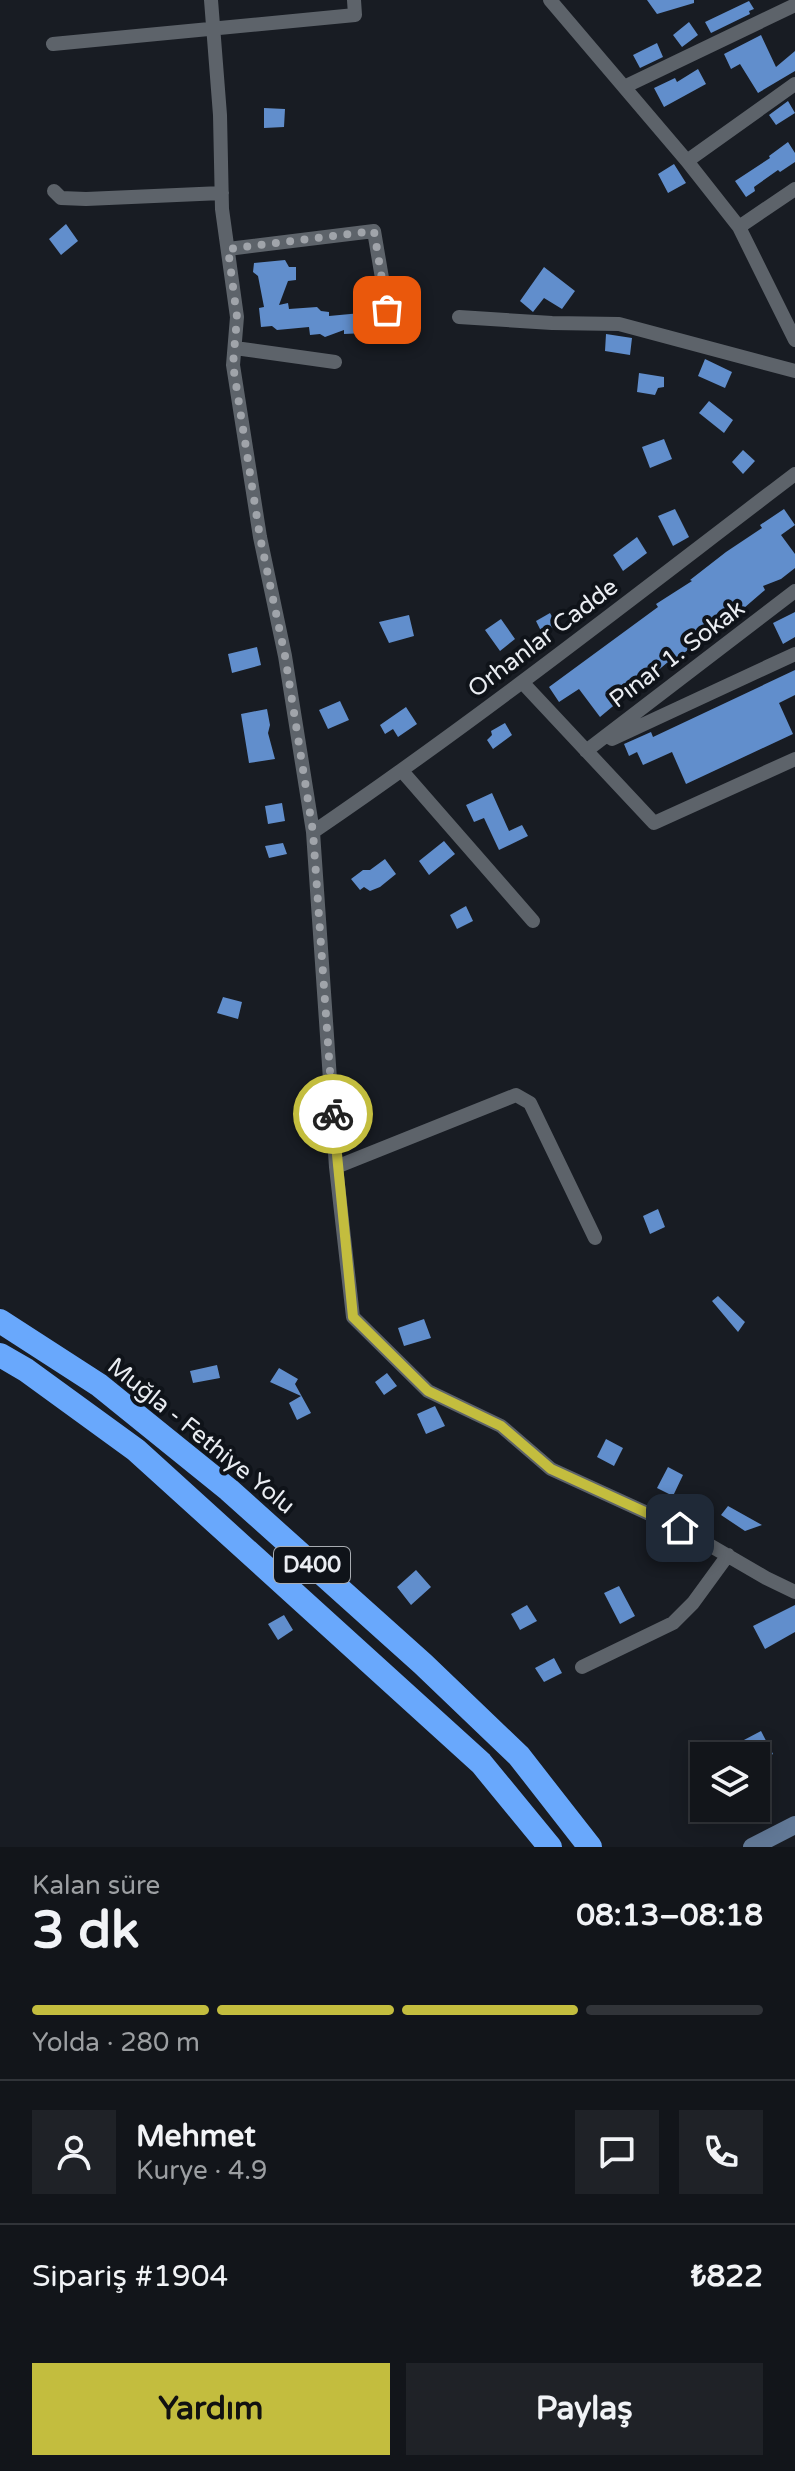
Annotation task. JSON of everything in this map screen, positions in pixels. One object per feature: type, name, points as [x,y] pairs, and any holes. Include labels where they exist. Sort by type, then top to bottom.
[{"type":"highway","name":"Muğla - Fethiye Yolu","points":[[0,1321],[99,1385],[229,1490],[423,1664],[519,1756],[590,1847]]},
{"type":"highway","name":"D400","points":[[0,1355],[26,1370],[136,1450],[481,1763],[550,1847]]},
{"type":"street","points":[[211,0],[220,115],[222,193],[237,317],[233,365],[260,537],[285,656],[313,832],[336,1167],[353,1317],[428,1391],[501,1426],[551,1469],[680,1528],[795,1592]]},
{"type":"street","points":[[550,0],[739,227],[789,313],[795,340]]},
{"type":"street","points":[[624,87],[795,5]]},
{"type":"street","points":[[53,44],[213,28],[354,8]]},
{"type":"street","points":[[687,161],[795,84]]},
{"type":"street","points":[[739,227],[795,189]]},
{"type":"street","points":[[54,191],[61,198],[86,199],[222,193]]},
{"type":"street","points":[[228,249],[374,231],[392,337]]},
{"type":"street","points":[[459,317],[619,324],[795,371]]},
{"type":"street","points":[[235,348],[335,362]]},
{"type":"street","name":"Orhanlar Cadde","points":[[313,832],[522,682],[795,474]]},
{"type":"street","name":"Pınar 1. Sokak","points":[[586,751],[795,591]]},
{"type":"street","points":[[586,751],[795,654]]},
{"type":"street","points":[[522,682],[654,823],[795,759]]},
{"type":"street","points":[[402,771],[533,921]]},
{"type":"street","points":[[336,1167],[516,1095],[530,1103],[595,1238]]},
{"type":"street","points":[[582,1667],[673,1623],[693,1603],[728,1555]]},
{"type":"street","points":[[752,1847],[795,1827]]},
{"type":"street","points":[[770,1847],[795,1827]]},
{"type":"building","points":[[647,0],[694,0],[694,3],[657,14]]},
{"type":"building","points":[[749,1],[754,9],[749,11],[750,14],[711,33],[705,22]]},
{"type":"building","points":[[689,22],[698,35],[682,47],[673,35]]},
{"type":"building","points":[[761,35],[776,67],[795,51],[795,71],[758,93],[740,64],[731,69],[724,54]]},
{"type":"building","points":[[657,43],[663,57],[640,68],[633,55]]},
{"type":"building","points":[[698,69],[706,84],[664,107],[654,88],[675,78],[677,82]]},
{"type":"building","points":[[788,101],[795,113],[776,125],[769,115]]},
{"type":"building","points":[[264,108],[285,109],[284,127],[264,128]]},
{"type":"building","points":[[788,142],[795,153],[795,162],[754,187],[755,191],[746,197],[735,181]]},
{"type":"building","points":[[674,164],[686,183],[668,193],[658,174]]},
{"type":"building","points":[[66,224],[78,241],[61,255],[49,239]]},
{"type":"building","points":[[285,260],[289,267],[296,267],[296,280],[288,281],[279,305],[288,303],[289,309],[317,307],[329,312],[329,316],[361,313],[365,333],[344,334],[344,330],[325,337],[310,335],[309,327],[277,330],[272,326],[261,327],[259,308],[264,307],[258,276],[253,272],[254,263]]},
{"type":"building","points":[[544,267],[575,291],[562,309],[544,298],[533,312],[520,301]]},
{"type":"building","points":[[606,334],[632,338],[630,355],[605,351]]},
{"type":"building","points":[[705,359],[732,372],[725,388],[698,376]]},
{"type":"building","points":[[639,373],[664,377],[664,387],[658,388],[655,395],[637,392]]},
{"type":"building","points":[[709,401],[733,420],[724,433],[699,413]]},
{"type":"building","points":[[664,439],[672,459],[650,468],[642,447]]},
{"type":"building","points":[[743,450],[755,461],[743,474],[732,462]]},
{"type":"building","points":[[675,509],[689,537],[673,546],[658,516]]},
{"type":"building","points":[[784,509],[795,525],[781,535],[795,554],[795,568],[781,579],[763,586],[765,590],[744,608],[725,613],[729,618],[708,635],[689,637],[695,644],[637,688],[621,694],[624,697],[600,717],[579,689],[559,702],[549,687]]},
{"type":"building","points":[[637,537],[647,553],[623,571],[613,555]]},
{"type":"building","points":[[795,612],[795,637],[783,644],[773,623]]},
{"type":"building","points":[[550,613],[557,626],[542,633],[536,621]]},
{"type":"building","points":[[409,615],[414,636],[389,643],[379,622]]},
{"type":"building","points":[[501,619],[515,639],[500,651],[485,630]]},
{"type":"building","points":[[257,647],[261,665],[232,673],[228,654]]},
{"type":"building","points":[[795,670],[795,695],[779,703],[793,734],[686,784],[672,752],[643,765],[637,752],[629,756],[624,744],[651,732],[653,737]]},
{"type":"building","points":[[340,701],[349,720],[328,729],[319,710]]},
{"type":"building","points":[[406,707],[417,724],[398,737],[393,729],[385,734],[380,725]]},
{"type":"building","points":[[267,709],[268,733],[275,759],[249,763],[241,714]]},
{"type":"building","points":[[505,723],[512,735],[493,749],[487,740],[492,735],[491,731]]},
{"type":"building","points":[[492,793],[509,831],[522,825],[528,836],[499,850],[484,818],[474,822],[466,805]]},
{"type":"building","points":[[282,803],[285,821],[268,824],[265,806]]},
{"type":"building","points":[[444,841],[455,854],[429,875],[419,861]]},
{"type":"building","points":[[283,843],[287,854],[269,858],[265,846]]},
{"type":"building","points":[[385,859],[396,874],[380,887],[370,891],[364,887],[360,890],[351,879]]},
{"type":"building","points":[[466,906],[473,921],[457,929],[450,915]]},
{"type":"building","points":[[223,997],[242,1002],[238,1019],[217,1013]]},
{"type":"building","points":[[658,1209],[665,1227],[650,1234],[643,1216]]},
{"type":"building","points":[[718,1296],[745,1322],[738,1332],[712,1301]]},
{"type":"building","points":[[424,1319],[431,1338],[404,1346],[398,1328]]},
{"type":"building","points":[[217,1365],[220,1378],[193,1383],[190,1371]]},
{"type":"building","points":[[279,1368],[298,1379],[295,1384],[311,1413],[297,1420],[289,1403],[301,1396],[270,1382]]},
{"type":"building","points":[[387,1373],[397,1386],[384,1395],[375,1382]]},
{"type":"building","points":[[435,1406],[445,1426],[426,1434],[417,1414]]},
{"type":"building","points":[[606,1439],[623,1448],[614,1466],[597,1457]]},
{"type":"building","points":[[668,1467],[683,1475],[673,1496],[657,1488]]},
{"type":"building","points":[[728,1506],[762,1525],[745,1531],[721,1515]]},
{"type":"building","points":[[416,1570],[431,1587],[411,1605],[397,1587]]},
{"type":"building","points":[[619,1586],[635,1616],[620,1624],[604,1593]]},
{"type":"building","points":[[527,1605],[537,1621],[520,1630],[511,1614]]},
{"type":"building","points":[[795,1605],[795,1632],[765,1649],[753,1626]]},
{"type":"building","points":[[284,1615],[293,1630],[278,1640],[268,1624]]},
{"type":"building","points":[[554,1658],[562,1673],[544,1682],[535,1668]]},
{"type":"building","points":[[761,1731],[767,1742],[743,1742]]},
{"type":"way so far","points":[[333,1114],[313,832],[285,656],[260,537],[233,365],[237,317],[228,249],[374,231],[387,310]]},
{"type":"route","points":[[333,1114],[353,1317],[428,1391],[501,1426],[551,1469],[680,1528]]}]
